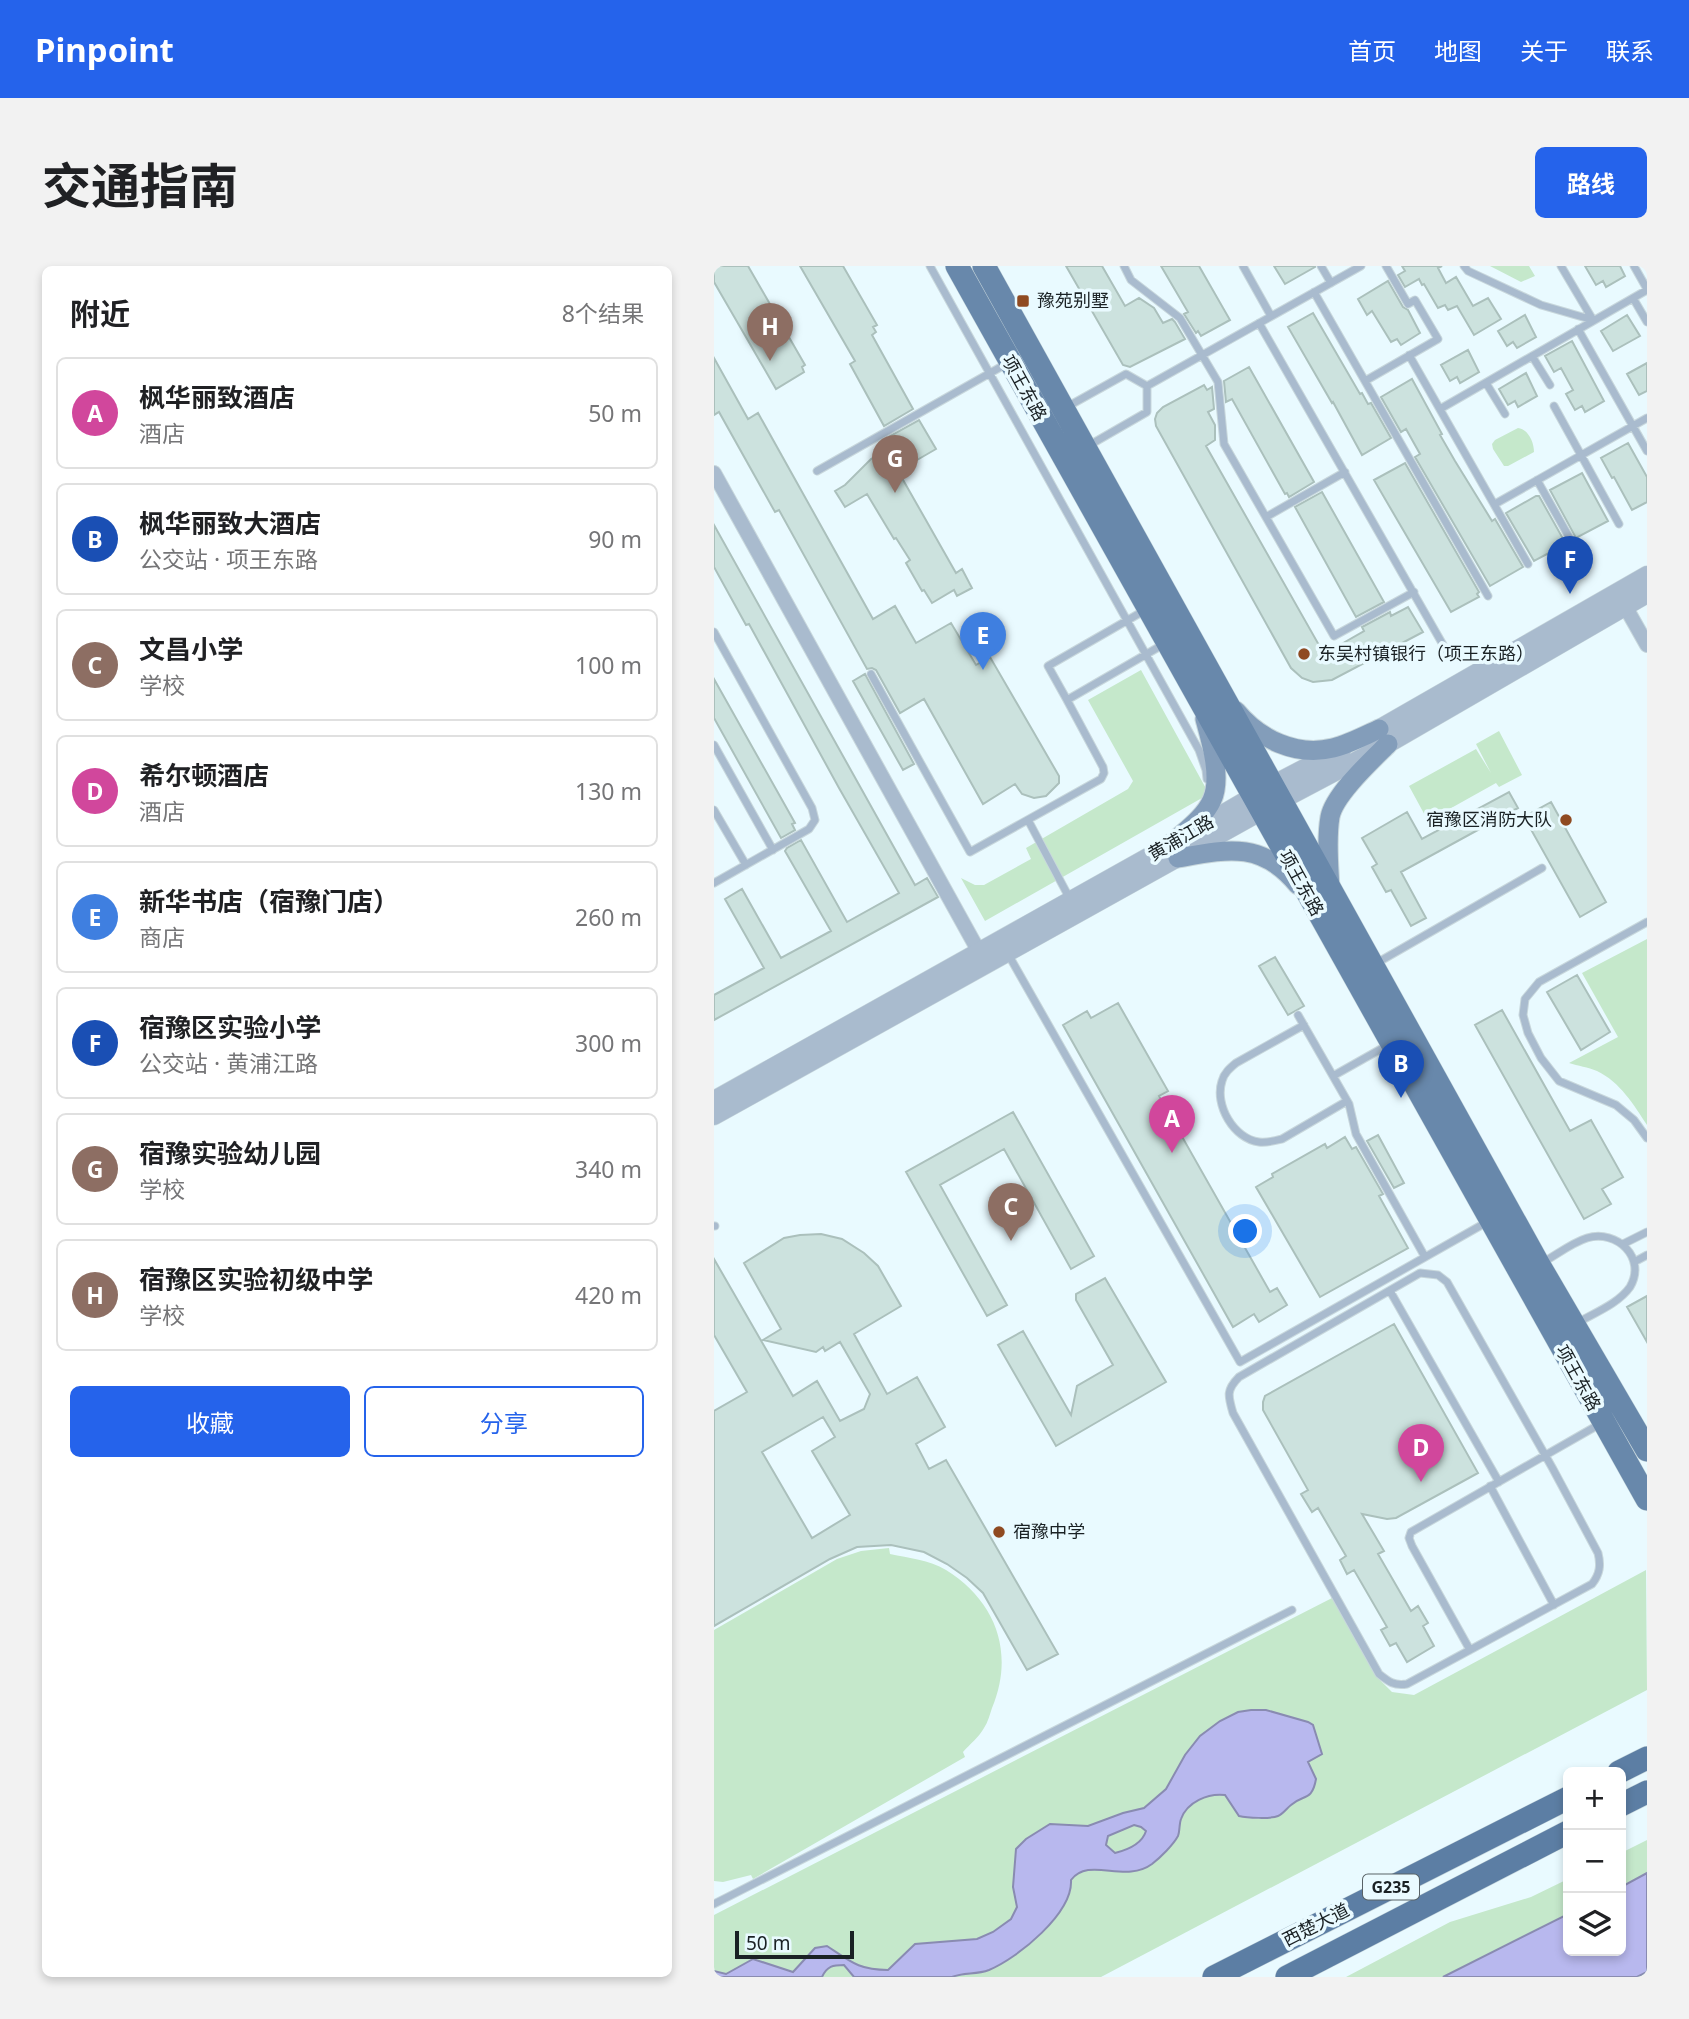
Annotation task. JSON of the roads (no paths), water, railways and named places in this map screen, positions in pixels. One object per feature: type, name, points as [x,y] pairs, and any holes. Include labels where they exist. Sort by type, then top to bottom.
[{"type":"highway","points":[[1626,1768],[1647,1758]]},
{"type":"highway","points":[[1626,1802],[1647,1792]]},
{"type":"highway","name":"西楚大道","points":[[1214,1977],[1563,1801]]},
{"type":"highway","name":"西楚大道","points":[[1287,1977],[1563,1835]]},
{"type":"main road","name":"项王东路","points":[[957,266],[1000,367],[1157,648],[1211,699]]},
{"type":"main road","name":"项王东路","points":[[984,266],[1084,448],[1211,699],[1400,1038],[1564,1330],[1647,1450]]},
{"type":"main road","points":[[1211,699],[1270,740],[1291,748],[1313,751],[1383,737]]},
{"type":"main road","points":[[1174,851],[1205,811],[1215,790],[1211,699]]},
{"type":"main road","points":[[1174,851],[1247,851],[1267,858],[1320,895],[1328,850],[1330,814],[1383,737]]},
{"type":"main road","name":"项王东路","points":[[1400,1038],[1490,1220],[1530,1270]]},
{"type":"main road","name":"项王东路","points":[[1564,1330],[1604,1422],[1647,1499]]},
{"type":"street","points":[[714,473],[982,959]]},
{"type":"street","name":"黄浦江路","points":[[714,1116],[982,959],[1383,737],[1621,599],[1647,575]]},
{"type":"street","name":"黄浦江路","points":[[1621,599],[1647,594]]},
{"type":"street","points":[[1621,599],[1647,645]]},
{"type":"street","name":"黄浦江路","points":[[714,1100],[982,959],[1008,954],[1075,907]]},
{"type":"lane","points":[[817,471],[1000,367],[930,266]]},
{"type":"lane","points":[[1124,266],[1132,280],[1180,318],[1218,382],[1224,444],[1334,636],[1414,592]]},
{"type":"lane","points":[[1243,266],[1271,316]]},
{"type":"lane","points":[[1321,266],[1331,283]]},
{"type":"lane","points":[[1147,386],[1361,266]]},
{"type":"lane","points":[[1365,382],[1438,339],[1415,300],[1408,304],[1386,266]]},
{"type":"lane","points":[[1464,266],[1468,271],[1541,305],[1593,320]]},
{"type":"lane","points":[[1561,266],[1593,320]]},
{"type":"lane","points":[[1440,410],[1647,289],[1634,266]]},
{"type":"lane","points":[[1314,292],[1488,596]]},
{"type":"lane","points":[[1633,298],[1647,322]]},
{"type":"lane","points":[[1259,323],[1450,657]]},
{"type":"lane","points":[[1578,329],[1647,451]]},
{"type":"lane","points":[[1409,355],[1528,564]]},
{"type":"lane","points":[[1532,356],[1549,385]]},
{"type":"lane","points":[[1032,426],[1126,374],[1147,386]]},
{"type":"lane","points":[[1486,383],[1505,414]]},
{"type":"lane","points":[[1054,465],[1147,412],[1147,386]]},
{"type":"lane","points":[[1554,406],[1619,524]]},
{"type":"lane","points":[[1495,504],[1647,418]]},
{"type":"lane","points":[[1266,517],[1345,472]]},
{"type":"lane","points":[[1537,480],[1573,544]]},
{"type":"lane","points":[[870,674],[970,852],[1101,779],[1103,767],[1048,666],[1138,615]]},
{"type":"lane","points":[[714,632],[812,808],[815,820],[809,829],[714,884]]},
{"type":"lane","points":[[1067,699],[1157,648],[1199,750],[1206,770],[1209,793]]},
{"type":"lane","points":[[714,745],[773,850]]},
{"type":"lane","points":[[714,810],[746,866]]},
{"type":"lane","points":[[1028,820],[1075,907]]},
{"type":"lane","points":[[1363,971],[1542,868]]},
{"type":"lane","points":[[1647,922],[1539,982],[1525,999],[1523,1015],[1528,1033],[1541,1058],[1559,1081],[1616,1105],[1634,1120],[1647,1138]]},
{"type":"lane","points":[[1008,954],[1240,1362],[1490,1220]]},
{"type":"lane","points":[[1298,1015],[1347,1101],[1356,1134],[1425,1257]]},
{"type":"lane","points":[[1304,1025],[1236,1063],[1227,1072],[1222,1079],[1221,1100],[1231,1124],[1251,1140],[1270,1142],[1282,1139],[1347,1101]]},
{"type":"lane","points":[[1333,1076],[1400,1038]]},
{"type":"lane","points":[[1623,1244],[1647,1232]]},
{"type":"lane","points":[[1530,1270],[1587,1238],[1601,1236],[1618,1239],[1636,1261],[1636,1274],[1630,1287],[1618,1300],[1564,1330]]},
{"type":"lane","points":[[1636,1261],[1647,1255]]},
{"type":"lane","points":[[1420,1273],[1438,1275],[1447,1282],[1545,1455],[1600,1561],[1598,1577],[1592,1584],[1407,1684],[1398,1685],[1390,1683],[1379,1674],[1233,1413],[1229,1392],[1231,1385],[1239,1377],[1390,1291],[1420,1273]]},
{"type":"lane","points":[[1390,1291],[1499,1482]]},
{"type":"lane","points":[[1470,1650],[1409,1538],[1411,1532],[1604,1422]]},
{"type":"lane","points":[[1490,1486],[1554,1605]]},
{"type":"lane","points":[[714,1904],[1292,1610]]},
{"type":"water","points":[[1266,1710],[1313,1725],[1322,1754],[1308,1762],[1316,1779],[1312,1791],[1275,1817],[1239,1816],[1225,1795],[1212,1796],[1193,1803],[1180,1821],[1176,1840],[1152,1864],[1130,1872],[1087,1870],[1079,1873],[1071,1880],[1069,1893],[1054,1920],[1028,1945],[1001,1964],[984,1972],[952,1977],[854,1977],[844,1965],[837,1965],[826,1970],[822,1977],[714,1977],[714,1971],[726,1974],[753,1959],[793,1972],[815,1948],[827,1946],[862,1967],[888,1970],[915,1944],[977,1939],[993,1932],[1011,1919],[1017,1907],[1013,1887],[1016,1849],[1026,1839],[1050,1824],[1088,1826],[1144,1808],[1166,1789],[1185,1755],[1200,1736],[1238,1712]],"holes":[[[1134,1825],[1146,1831],[1144,1836],[1129,1848],[1115,1853],[1106,1845],[1108,1836]]]},
{"type":"water","points":[[1647,1873],[1647,1972],[1637,1977],[1443,1977],[1563,1917],[1563,1956],[1626,1956],[1626,1884]]},
{"type":"place","name":"豫苑别墅","points":[[1023,301]]},
{"type":"place","name":"宿豫区实验初级中学","points":[[770,361]]},
{"type":"place","name":"宿豫实验幼儿园","points":[[895,493]]},
{"type":"place","name":"宿豫区实验小学","points":[[1570,594]]},
{"type":"place","name":"东吴村镇银行（项王东路）","points":[[1304,654]]},
{"type":"place","name":"新华书店（宿豫门店）","points":[[983,670]]},
{"type":"place","name":"宿豫区消防大队","points":[[1566,820]]},
{"type":"place","name":"枫华丽致大酒店","points":[[1401,1098]]},
{"type":"place","name":"枫华丽致酒店","points":[[1172,1153]]},
{"type":"place","name":"文昌小学","points":[[1011,1241]]},
{"type":"place","name":"希尔顿酒店","points":[[1421,1482]]},
{"type":"place","name":"宿豫中学","points":[[999,1532]]}]
